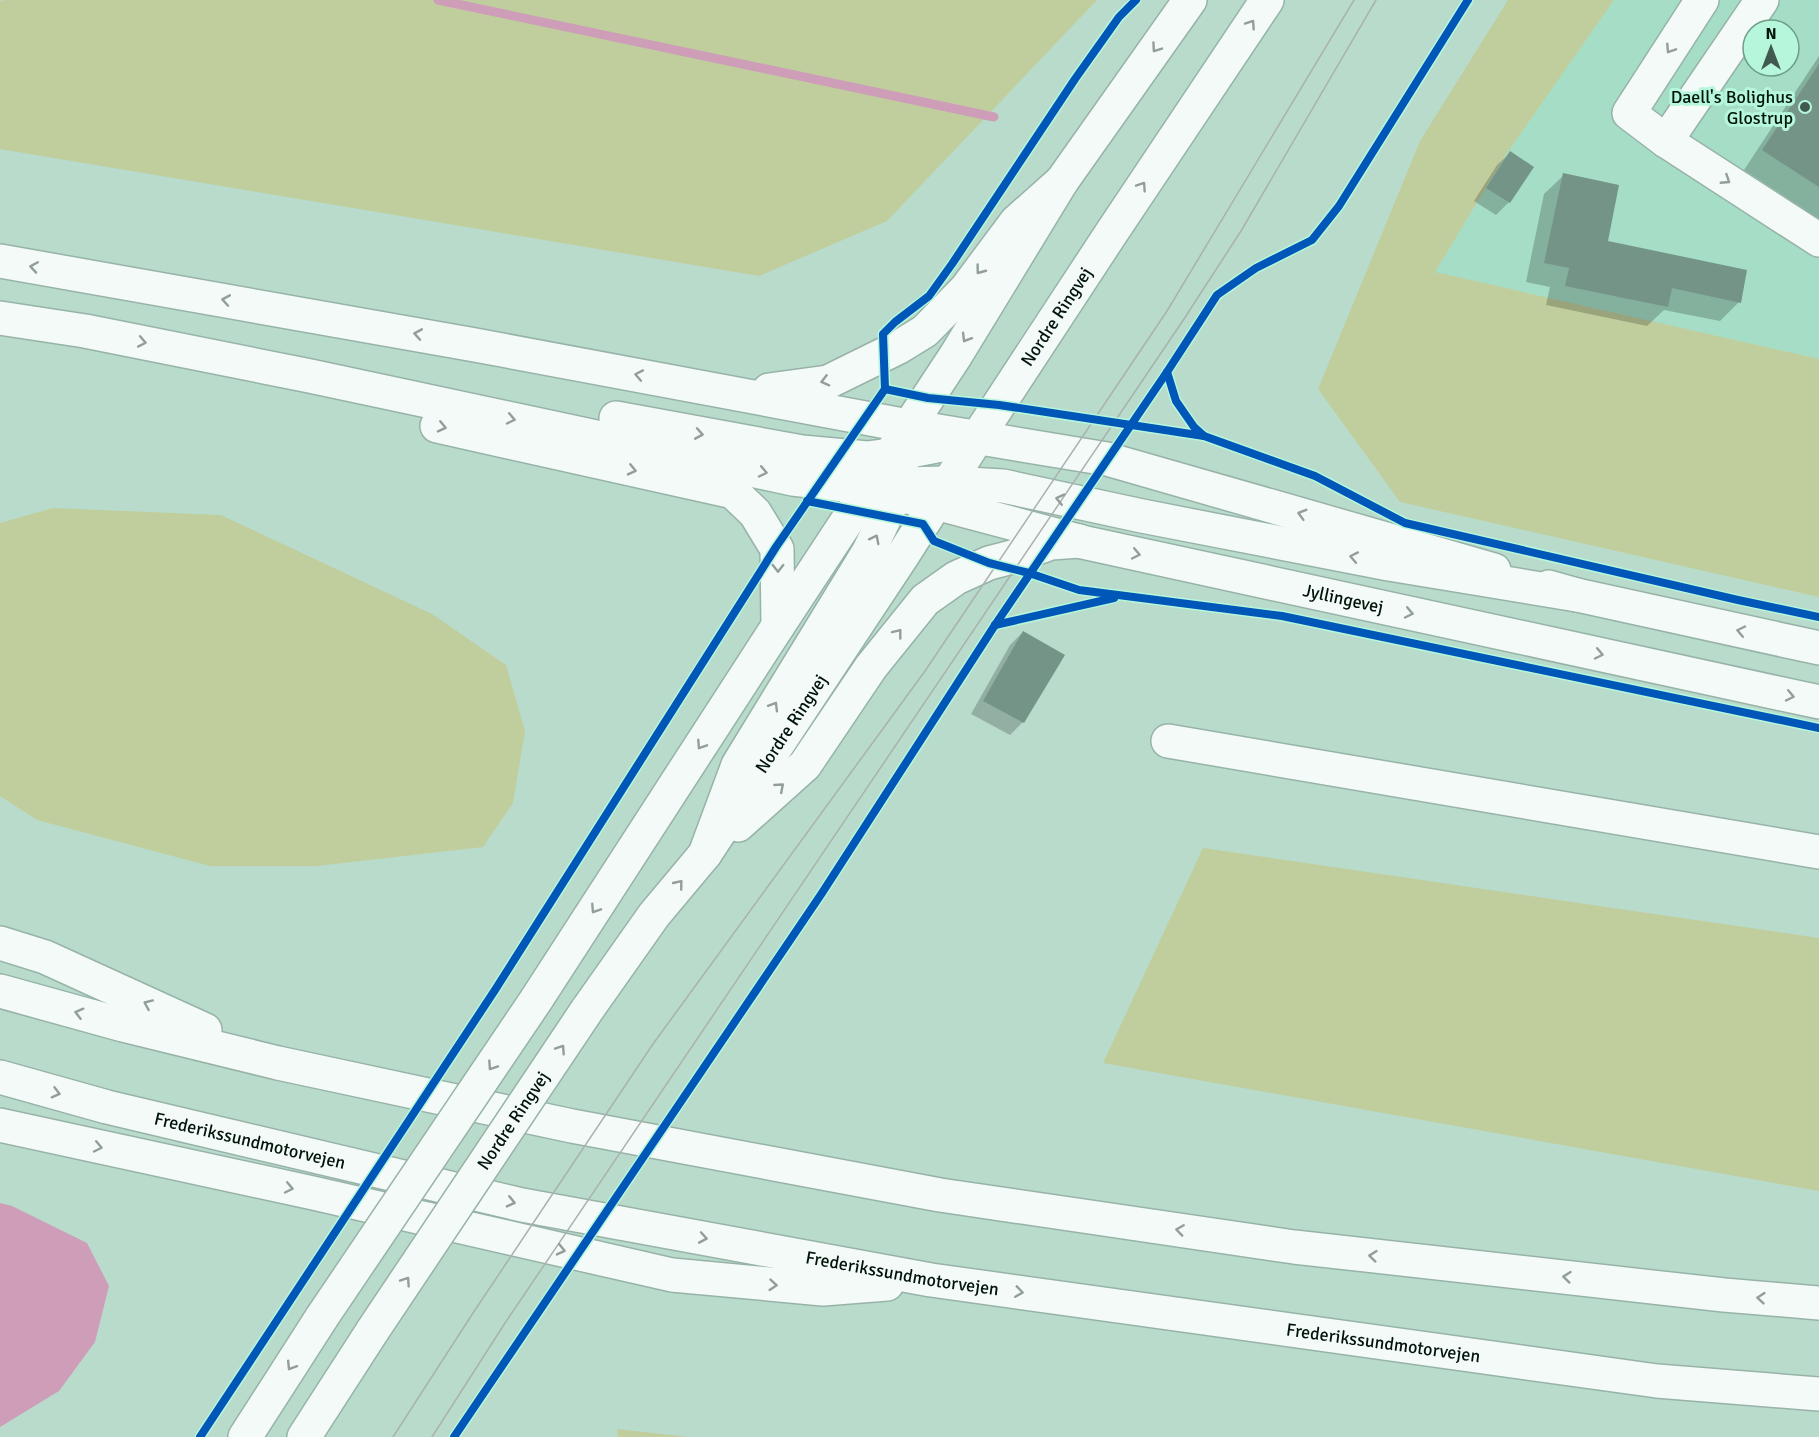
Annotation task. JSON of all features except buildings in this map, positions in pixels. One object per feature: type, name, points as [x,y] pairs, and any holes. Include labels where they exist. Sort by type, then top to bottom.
[{"type":"main road","points":[[245,1437],[322,1317],[536,1000],[778,626],[894,467],[956,355],[1062,181],[1190,0]]},
{"type":"main road","name":"Nordre Ringvej","points":[[304,1437],[587,1010],[654,915],[705,854],[1267,0]]},
{"type":"main road","points":[[1702,0],[1629,113],[1666,141],[1819,240]]},
{"type":"main road","points":[[1666,141],[1762,0]]},
{"type":"main road","points":[[738,394],[828,382],[891,351],[925,331],[966,289],[1016,222],[1062,181]]},
{"type":"main road","points":[[0,261],[738,394],[894,467]]},
{"type":"main road","points":[[0,318],[85,331],[310,376],[793,479],[894,467],[977,438],[1107,459],[1577,595]]},
{"type":"main road","points":[[310,376],[411,420],[733,492],[755,513],[777,549],[778,626]]},
{"type":"main road","points":[[705,854],[738,765],[869,551],[894,467]]},
{"type":"main road","name":"Jyllingevej","points":[[894,467],[943,493],[1079,541],[1819,702]]},
{"type":"main road","points":[[943,493],[1003,486],[1132,514],[1377,561],[1577,595],[1819,648]]},
{"type":"main road","points":[[705,854],[805,765],[871,667],[925,600],[956,578],[989,562],[1050,543],[1079,541]]},
{"type":"main road","points":[[1168,741],[1819,852]]},
{"type":"main road","points":[[0,943],[45,957],[278,1063]]},
{"type":"main road","points":[[0,991],[123,1025],[278,1063],[572,1126],[940,1195],[1294,1247],[1712,1294],[1819,1303]]},
{"type":"main road","name":"Frederikssundmotorvejen","points":[[0,1077],[107,1107],[522,1205],[931,1280],[1657,1381],[1819,1394]]},
{"type":"main road","points":[[0,1125],[314,1193],[672,1275],[823,1289],[931,1280]]},
{"type":"shaded area","points":[[1097,0],[887,221],[759,276],[0,149],[0,1]]},
{"type":"shaded area","points":[[1508,0],[1614,0],[1507,153],[1435,272],[1819,359],[1819,597],[1400,502],[1318,389],[1420,141]]},
{"type":"shaded area","points":[[1614,0],[1819,0],[1819,359],[1434,273],[1507,153]]},
{"type":"shaded area","points":[[53,508],[221,515],[432,614],[506,665],[525,731],[513,803],[483,847],[317,866],[210,866],[37,820],[0,796],[0,523]]},
{"type":"shaded area","points":[[1203,848],[1819,938],[1819,1191],[1103,1063]]},
{"type":"shaded area","points":[[0,1203],[12,1206],[87,1243],[109,1286],[95,1342],[59,1391],[0,1427]]},
{"type":"shaded area","points":[[617,1429],[689,1437],[618,1437]]},
{"type":"waterway","points":[[438,0],[994,117]]},
{"type":"tram line","points":[[393,1437],[653,1044],[925,671],[1167,311],[1354,0]]},
{"type":"tram line","points":[[432,1437],[505,1323],[1184,319],[1241,231],[1376,0]]},
{"type":"cycle path","points":[[200,1437],[495,990],[776,547],[885,389],[883,334],[929,296],[1075,79],[1119,17],[1136,0]]},
{"type":"cycle path","points":[[454,1437],[822,893],[995,625],[1217,295],[1256,268],[1312,240],[1339,206],[1468,0]]},
{"type":"cycle path","points":[[1167,372],[1176,401],[1194,427],[1204,436],[1315,476],[1405,523],[1819,617]]},
{"type":"cycle path","points":[[885,389],[928,398],[999,405],[1204,436]]},
{"type":"cycle path","points":[[807,501],[923,524],[934,541],[989,563],[1029,573],[1079,590],[1282,616],[1819,728]]},
{"type":"cycle path","points":[[995,625],[1114,598]]},
{"type":"place","name":"Daell's Bolighus Glostrup","points":[[1805,107]]}]
